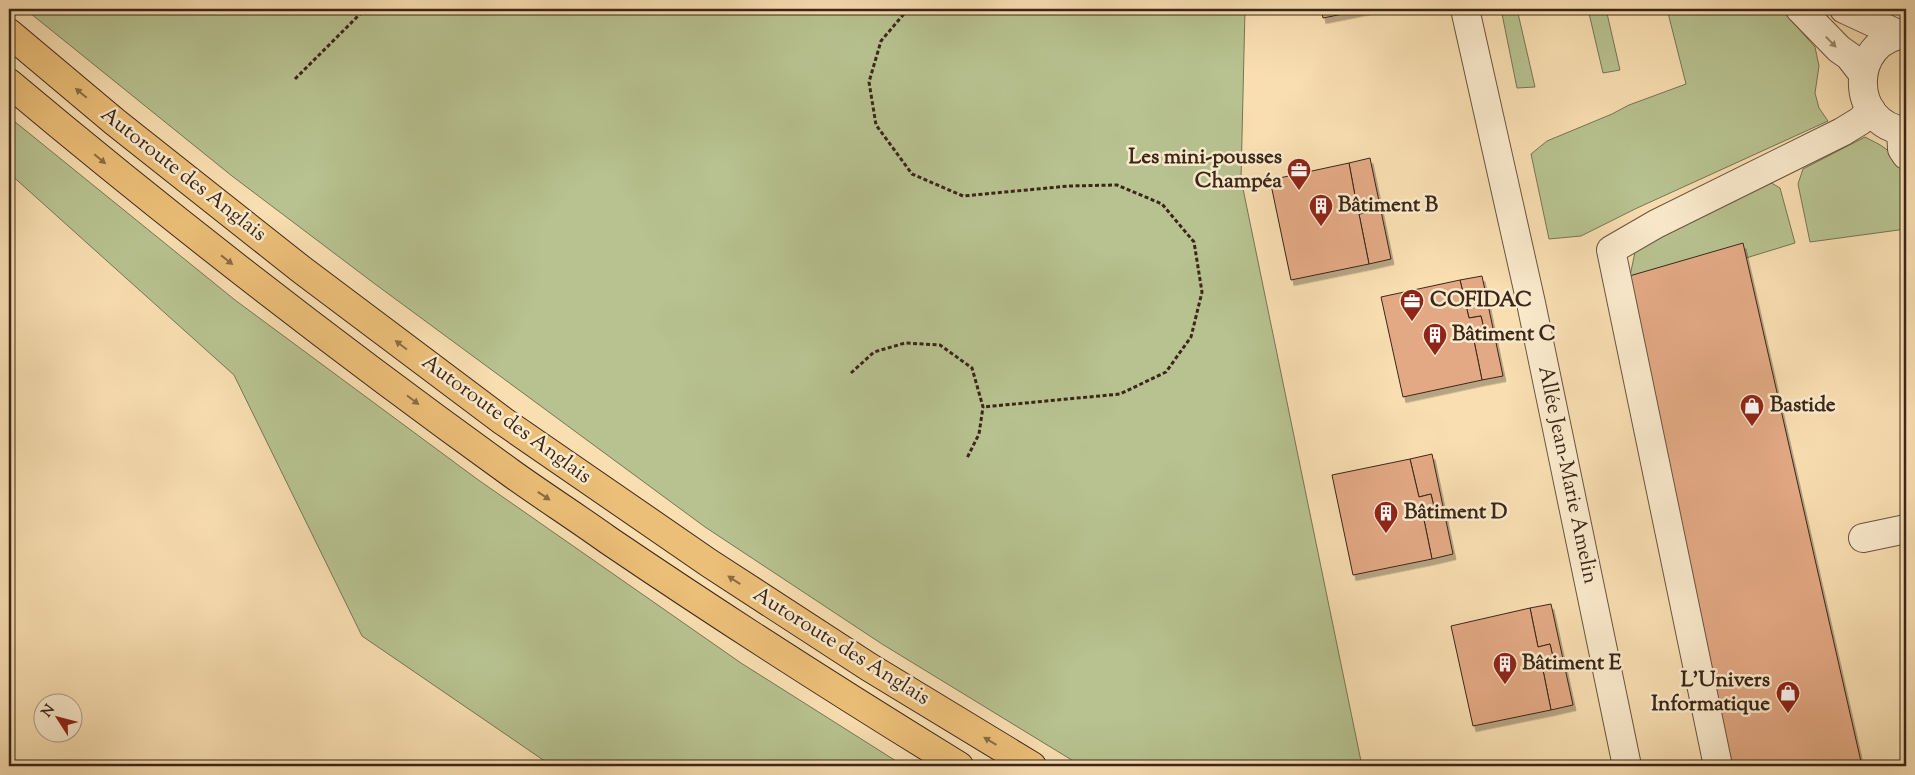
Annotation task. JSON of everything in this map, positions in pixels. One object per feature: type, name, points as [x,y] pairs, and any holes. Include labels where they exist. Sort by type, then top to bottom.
[{"type":"highway","name":"Autoroute des Anglais","points":[[9,33],[115,122],[302,270],[503,421],[717,568],[869,667],[1032,766]]},
{"type":"highway","name":"Autoroute des Anglais","points":[[9,83],[103,162],[272,295],[512,474],[702,604],[843,695],[959,766]]},
{"type":"street","name":"Allée Jean-Marie Amelin","points":[[1465,9],[1531,304],[1627,766]]},
{"type":"street","points":[[1800,9],[1839,49],[1849,56],[1863,74]]},
{"type":"street","points":[[1844,9],[1902,34]]},
{"type":"street","points":[[1902,34],[1882,43],[1870,56],[1863,74],[1862,86],[1865,99],[1879,120],[1905,138]]},
{"type":"street","points":[[1718,766],[1611,250],[1656,224],[1842,132],[1860,121],[1871,110]]},
{"type":"street","points":[[1863,538],[1906,529]]},
{"type":"path","points":[[295,79],[365,9]]},
{"type":"path","points":[[908,9],[880,41],[869,82],[876,126],[912,174],[963,196],[1069,186],[1118,184],[1162,204],[1194,242],[1202,292],[1191,338],[1166,372],[1120,394],[983,407]]},
{"type":"path","points":[[850,373],[874,352],[905,343],[940,345],[972,368],[983,407],[979,434],[967,458]]},
{"type":"green space","points":[[25,9],[1245,9],[1241,179],[1362,766],[1083,766],[1075,762],[882,644],[705,527],[375,284],[232,176]]},
{"type":"green space","points":[[1501,9],[1517,9],[1535,87],[1517,88]]},
{"type":"green space","points":[[1588,9],[1606,9],[1620,70],[1603,73]]},
{"type":"green space","points":[[1667,9],[1781,9],[1815,47],[1819,66],[1815,93],[1819,108],[1828,121],[1635,209],[1581,236],[1549,239],[1531,154],[1547,141],[1629,105],[1686,84]]},
{"type":"green space","points":[[9,117],[235,300],[477,479],[741,663],[904,766],[552,766],[362,636],[234,375],[9,173]]},
{"type":"green space","points":[[1865,137],[1886,149],[1900,166],[1906,196],[1906,229],[1810,242],[1798,184],[1803,169]]},
{"type":"green space","points":[[1768,181],[1780,188],[1795,243],[1746,258],[1630,276],[1635,252],[1648,238]]},
{"type":"building","points":[[1321,9],[1368,9],[1323,18]]},
{"type":"building","points":[[1370,158],[1391,259],[1369,264],[1359,214],[1371,212],[1368,199],[1356,201],[1349,163]]},
{"type":"building","name":"Bâtiment B","points":[[1349,163],[1356,201],[1368,199],[1371,212],[1359,214],[1369,264],[1291,280],[1270,180]]},
{"type":"building","points":[[1743,243],[1862,766],[1724,766],[1619,279]]},
{"type":"building","points":[[1482,276],[1503,376],[1482,380],[1472,331],[1484,329],[1481,316],[1469,318],[1460,280]]},
{"type":"building","name":"Bâtiment C","points":[[1460,280],[1469,318],[1481,316],[1484,329],[1472,331],[1482,380],[1403,397],[1381,297]]},
{"type":"building","points":[[1432,454],[1453,554],[1432,559],[1422,510],[1434,507],[1431,494],[1419,497],[1410,459]]},
{"type":"building","name":"Bâtiment D","points":[[1410,459],[1419,497],[1431,494],[1434,507],[1422,510],[1432,559],[1353,575],[1332,475]]},
{"type":"building","points":[[1551,604],[1573,705],[1551,710],[1541,660],[1553,657],[1550,644],[1538,647],[1530,608]]},
{"type":"building","name":"Bâtiment E","points":[[1530,608],[1538,647],[1550,644],[1553,657],[1541,660],[1551,710],[1473,726],[1451,626]]},
{"type":"place","name":"Les mini-pousses Champéa","points":[[1299,191]]},
{"type":"place","name":"Bâtiment B","points":[[1321,227]]},
{"type":"place","name":"COFIDAC","points":[[1412,322]]},
{"type":"place","name":"Bâtiment C","points":[[1435,356]]},
{"type":"place","name":"Bastide","points":[[1752,427]]},
{"type":"place","name":"Bâtiment D","points":[[1386,534]]},
{"type":"place","name":"Bâtiment E","points":[[1505,685]]},
{"type":"place","name":"L'Univers Informatique","points":[[1788,714]]}]
